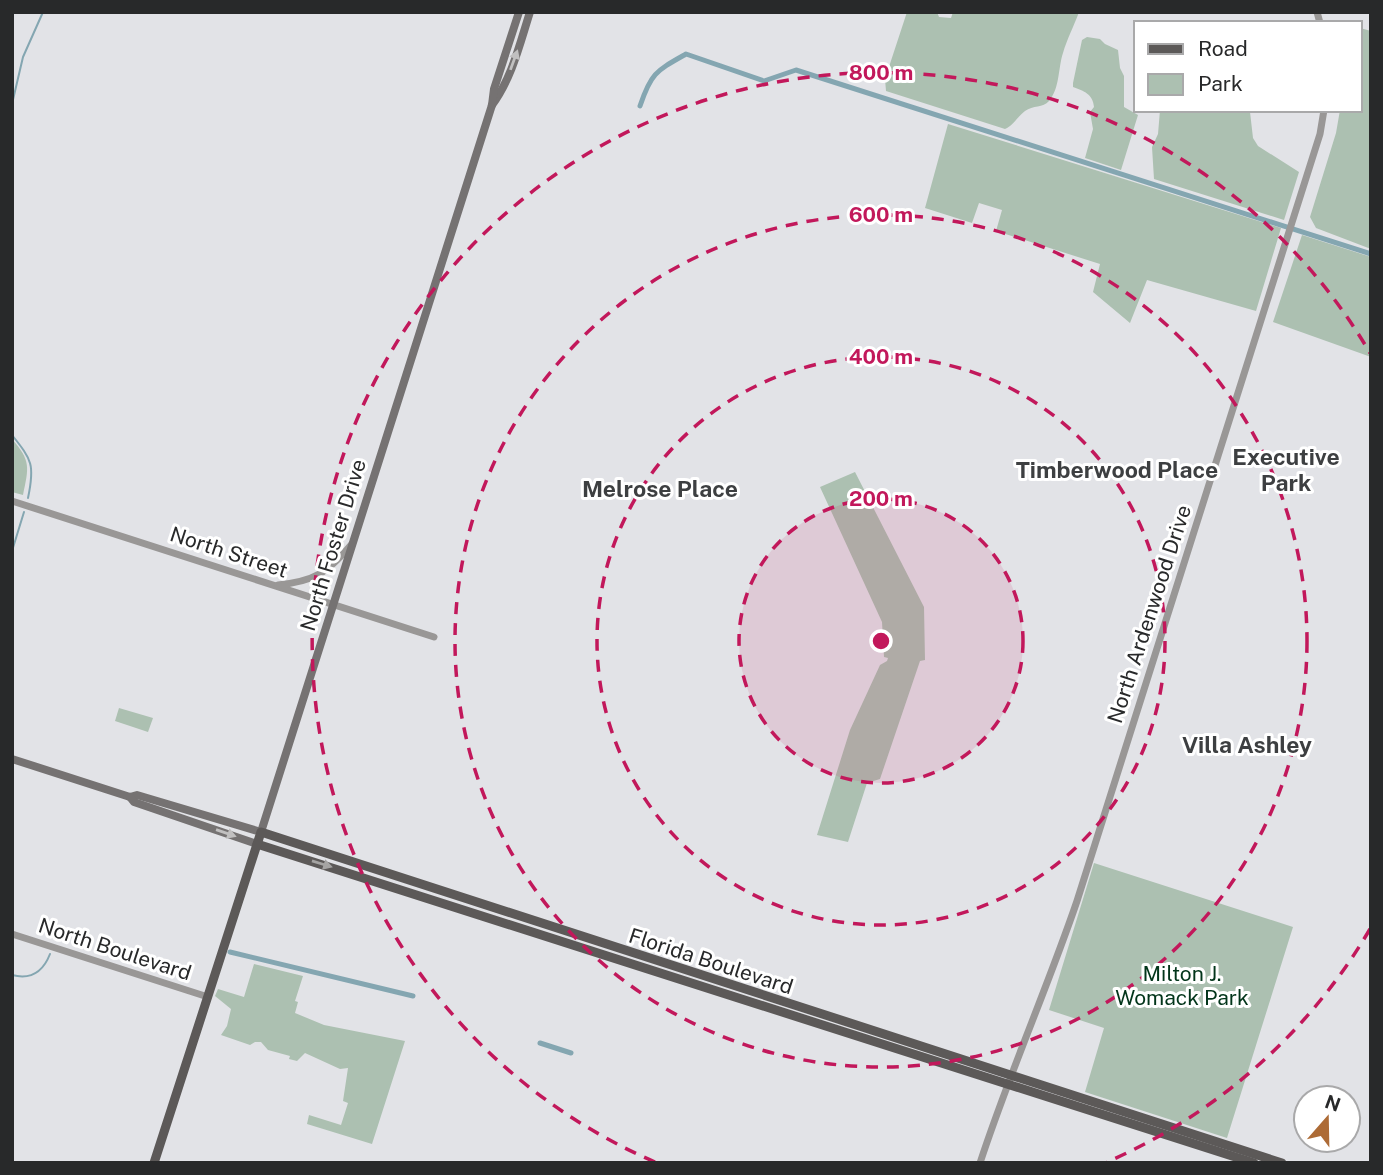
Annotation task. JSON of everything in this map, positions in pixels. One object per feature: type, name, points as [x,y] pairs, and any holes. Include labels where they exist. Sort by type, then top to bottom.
[{"type":"main road","name":"North Foster Drive","points":[[154,1163],[492,105],[517,12]]},
{"type":"main road","name":"North Foster Drive","points":[[492,105],[499,96],[511,68],[530,12]]},
{"type":"main road","name":"Florida Boulevard","points":[[12,759],[130,797],[134,802],[257,844],[484,911],[1215,1146],[1282,1163]]},
{"type":"main road","name":"Florida Boulevard","points":[[130,797],[137,794],[261,832],[484,911]]},
{"type":"main road","name":"Florida Boulevard","points":[[1215,1146],[1254,1163]]},
{"type":"street","name":"North Ardenwood Drive","points":[[980,1163],[1008,1079],[1056,964],[1320,134],[1324,112]]},
{"type":"street","name":"North Street","points":[[12,501],[434,637]]},
{"type":"street","points":[[274,585],[309,580],[323,573],[351,545]]},
{"type":"street","name":"North Boulevard","points":[[12,934],[208,997]]},
{"type":"green space","points":[[907,12],[937,12],[939,17],[951,18],[953,12],[1079,12],[1061,59],[1053,96],[1047,103],[1025,111],[1005,129],[886,91],[885,79]]},
{"type":"green space","points":[[1362,29],[1371,31],[1371,249],[1316,228],[1310,217],[1336,133],[1340,112],[1362,112]]},
{"type":"green space","points":[[1087,37],[1100,39],[1118,50],[1124,76],[1124,107],[1138,115],[1121,170],[1085,158],[1093,129],[1090,112],[1094,107],[1090,96],[1073,87],[1073,83],[1082,40]]},
{"type":"green space","points":[[1160,112],[1250,112],[1253,138],[1258,146],[1299,172],[1284,220],[1154,179],[1152,147],[1158,134]]},
{"type":"green space","points":[[948,124],[1281,228],[1256,311],[1147,280],[1130,323],[1093,292],[1100,264],[996,231],[1002,210],[979,203],[972,223],[925,208]]},
{"type":"green space","points":[[1302,235],[1371,257],[1371,357],[1273,322]]},
{"type":"green space","points":[[12,439],[23,453],[27,465],[23,495],[12,492]]},
{"type":"green space","points":[[855,472],[924,607],[925,660],[920,661],[880,779],[867,783],[848,842],[817,835],[850,730],[880,665],[888,658],[884,657],[882,622],[820,487]]},
{"type":"green space","points":[[119,708],[153,718],[148,732],[115,721]]},
{"type":"green space","name":"Milton J. Womack Park","points":[[1094,863],[1293,927],[1227,1138],[1085,1092],[1104,1028],[1049,1010]]},
{"type":"green space","points":[[254,964],[303,976],[295,1001],[298,1002],[295,1013],[324,1025],[405,1041],[372,1144],[307,1124],[309,1115],[341,1125],[348,1103],[343,1101],[348,1068],[340,1069],[305,1053],[297,1061],[289,1059],[290,1056],[268,1050],[261,1042],[250,1045],[221,1035],[227,1026],[231,1009],[215,996],[218,989],[244,997]]},
{"type":"waterway","points":[[12,104],[23,57],[43,12]]},
{"type":"waterway","points":[[640,106],[656,74],[686,54],[764,81],[796,70],[1371,254]]},
{"type":"waterway","points":[[12,435],[30,463],[28,498]]},
{"type":"waterway","points":[[12,551],[24,512]]},
{"type":"waterway","points":[[230,952],[413,996]]},
{"type":"waterway","points":[[12,975],[36,973],[44,966],[50,954]]},
{"type":"waterway","points":[[540,1043],[571,1053]]},
{"type":"district","name":"Timberwood Place","points":[[1117,469]]},
{"type":"district","name":"Executive Park","points":[[1286,469]]},
{"type":"district","name":"Melrose Place","points":[[660,488]]},
{"type":"district","name":"Villa Ashley","points":[[1247,744]]}]
